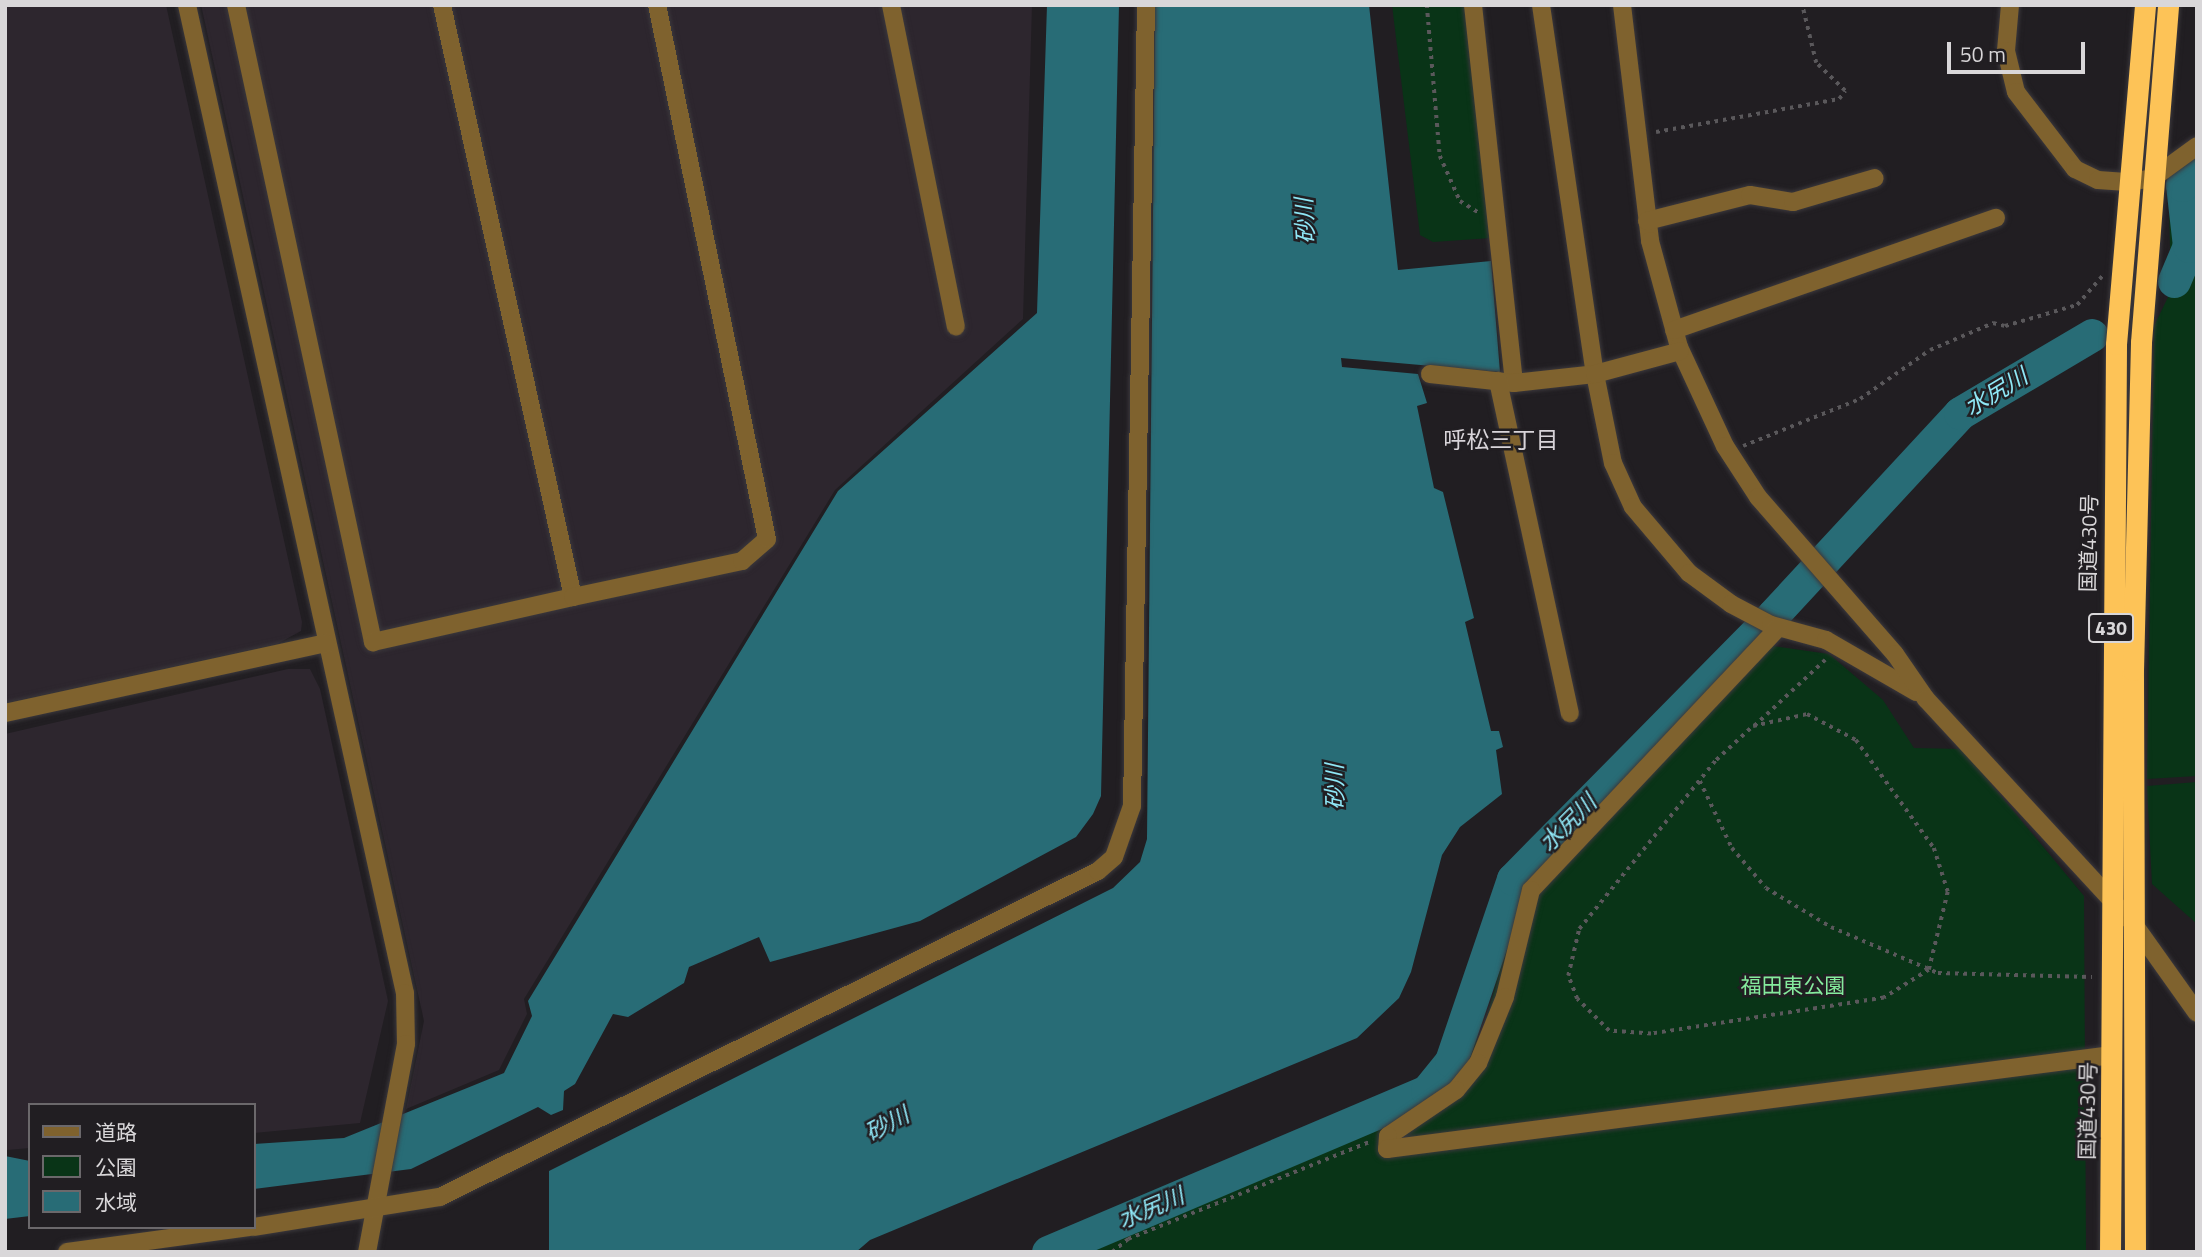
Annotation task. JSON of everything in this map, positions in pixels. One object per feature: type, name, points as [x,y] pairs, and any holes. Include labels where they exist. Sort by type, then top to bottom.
[{"type":"highway","name":"国道430号","points":[[2109,1252],[2112,1055],[2110,657],[2122,263],[2145,5]]},
{"type":"highway","name":"430","points":[[2135,1252],[2133,923],[2141,342],[2168,5]]},
{"type":"street","points":[[187,5],[325,643],[405,993],[406,1044],[367,1252]]},
{"type":"street","points":[[236,5],[373,642],[742,561],[767,539],[657,5]]},
{"type":"street","points":[[442,5],[573,597]]},
{"type":"street","points":[[891,5],[956,327]]},
{"type":"street","points":[[256,1226],[376,1205],[440,1197],[1098,872],[1120,848],[1132,806],[1146,5]]},
{"type":"street","points":[[1473,5],[1506,382],[1570,713]]},
{"type":"street","points":[[1541,5],[1595,374],[1613,463],[1633,508],[1689,573],[1768,624],[1840,647],[1926,699]]},
{"type":"street","points":[[1622,5],[1647,221],[1680,351],[1728,452],[1758,498],[1819,566],[1926,699],[2133,923],[2197,1013]]},
{"type":"street","points":[[2010,5],[2006,51],[2016,92],[2075,169],[2098,180],[2130,183],[2153,178],[2197,146]]},
{"type":"street","points":[[1647,221],[1750,195],[1793,202],[1875,178]]},
{"type":"street","points":[[1674,330],[1996,218]]},
{"type":"street","points":[[1430,374],[1506,382],[1595,374],[1680,351]]},
{"type":"street","points":[[1768,624],[1531,890],[1505,997],[1478,1063],[1456,1090],[1388,1136],[1387,1149],[1396,1150],[2112,1055]]},
{"type":"street","points":[[5,713],[325,643]]},
{"type":"street","points":[[67,1252],[236,1229]]},
{"type":"path","points":[[1427,5],[1440,156],[1448,183],[1475,212]]},
{"type":"path","points":[[1636,137],[1839,99],[1845,91],[1816,63],[1802,5]]},
{"type":"path","points":[[1728,452],[1860,399],[1930,350],[1993,323],[2077,305],[2122,263]]},
{"type":"path","points":[[1753,726],[1807,714],[1830,722],[1856,740],[1914,819],[1934,848],[1948,892],[1929,970],[1884,998],[1668,1032],[1609,1031],[1591,1018],[1568,976],[1579,929],[1700,781],[1753,726],[1840,647]]},
{"type":"path","points":[[1700,781],[1732,848],[1766,888],[1831,928],[1929,970],[2095,977]]},
{"type":"path","points":[[1112,1252],[1128,1239],[1300,1166],[1388,1136]]},
{"type":"shaded area","points":[[5,5],[166,5],[302,622],[301,631],[277,644],[5,703]]},
{"type":"shaded area","points":[[201,5],[1032,5],[1023,319],[835,490],[524,999],[527,1014],[499,1070],[406,1109],[424,1021]]},
{"type":"shaded area","points":[[288,669],[310,669],[320,689],[388,1001],[360,1123],[256,1133],[256,1103],[28,1103],[28,1148],[7,1150],[5,734]]},
{"type":"green space","points":[[1392,5],[1467,5],[1491,238],[1433,242],[1420,235]]},
{"type":"green space","points":[[2197,175],[2197,776],[2147,779],[2154,326],[2171,291],[2169,203]]},
{"type":"green space","name":"福田東公園","points":[[1758,644],[1829,654],[1883,700],[1914,748],[1962,749],[2084,896],[2086,1252],[1077,1252],[1435,1098],[1482,1033],[1523,889],[1665,733]]},
{"type":"green space","points":[[2197,782],[2197,924],[2152,884],[2147,786]]},
{"type":"water","points":[[1047,5],[1119,5],[1101,796],[1093,814],[1076,837],[920,921],[770,962],[759,937],[689,967],[684,983],[628,1017],[613,1014],[575,1084],[564,1091],[563,1110],[551,1115],[538,1107],[411,1169],[256,1189],[256,1144],[344,1138],[504,1073],[532,1016],[528,1001],[838,491],[1037,313]]},
{"type":"water","name":"砂川","points":[[1155,5],[1369,5],[1398,270],[1491,261],[1500,372],[1341,358],[1342,367],[1418,374],[1427,403],[1417,406],[1434,488],[1443,492],[1474,618],[1465,622],[1491,731],[1499,731],[1503,747],[1496,750],[1502,794],[1460,827],[1442,855],[1411,972],[1399,998],[1357,1038],[870,1240],[856,1252],[549,1252],[549,1171],[1113,888],[1140,862],[1147,839]]},
{"type":"water","points":[[5,1156],[28,1161],[28,1216],[5,1219]]},
{"type":"waterway","name":"水尻川","points":[[2174,281],[2189,246],[2182,185],[2197,169]]},
{"type":"waterway","name":"水尻川","points":[[1048,1252],[1427,1091],[1451,1061],[1513,879],[1773,615],[1960,413],[2092,335]]},
{"type":"district","name":"呼松三丁目","points":[[1501,440]]}]
